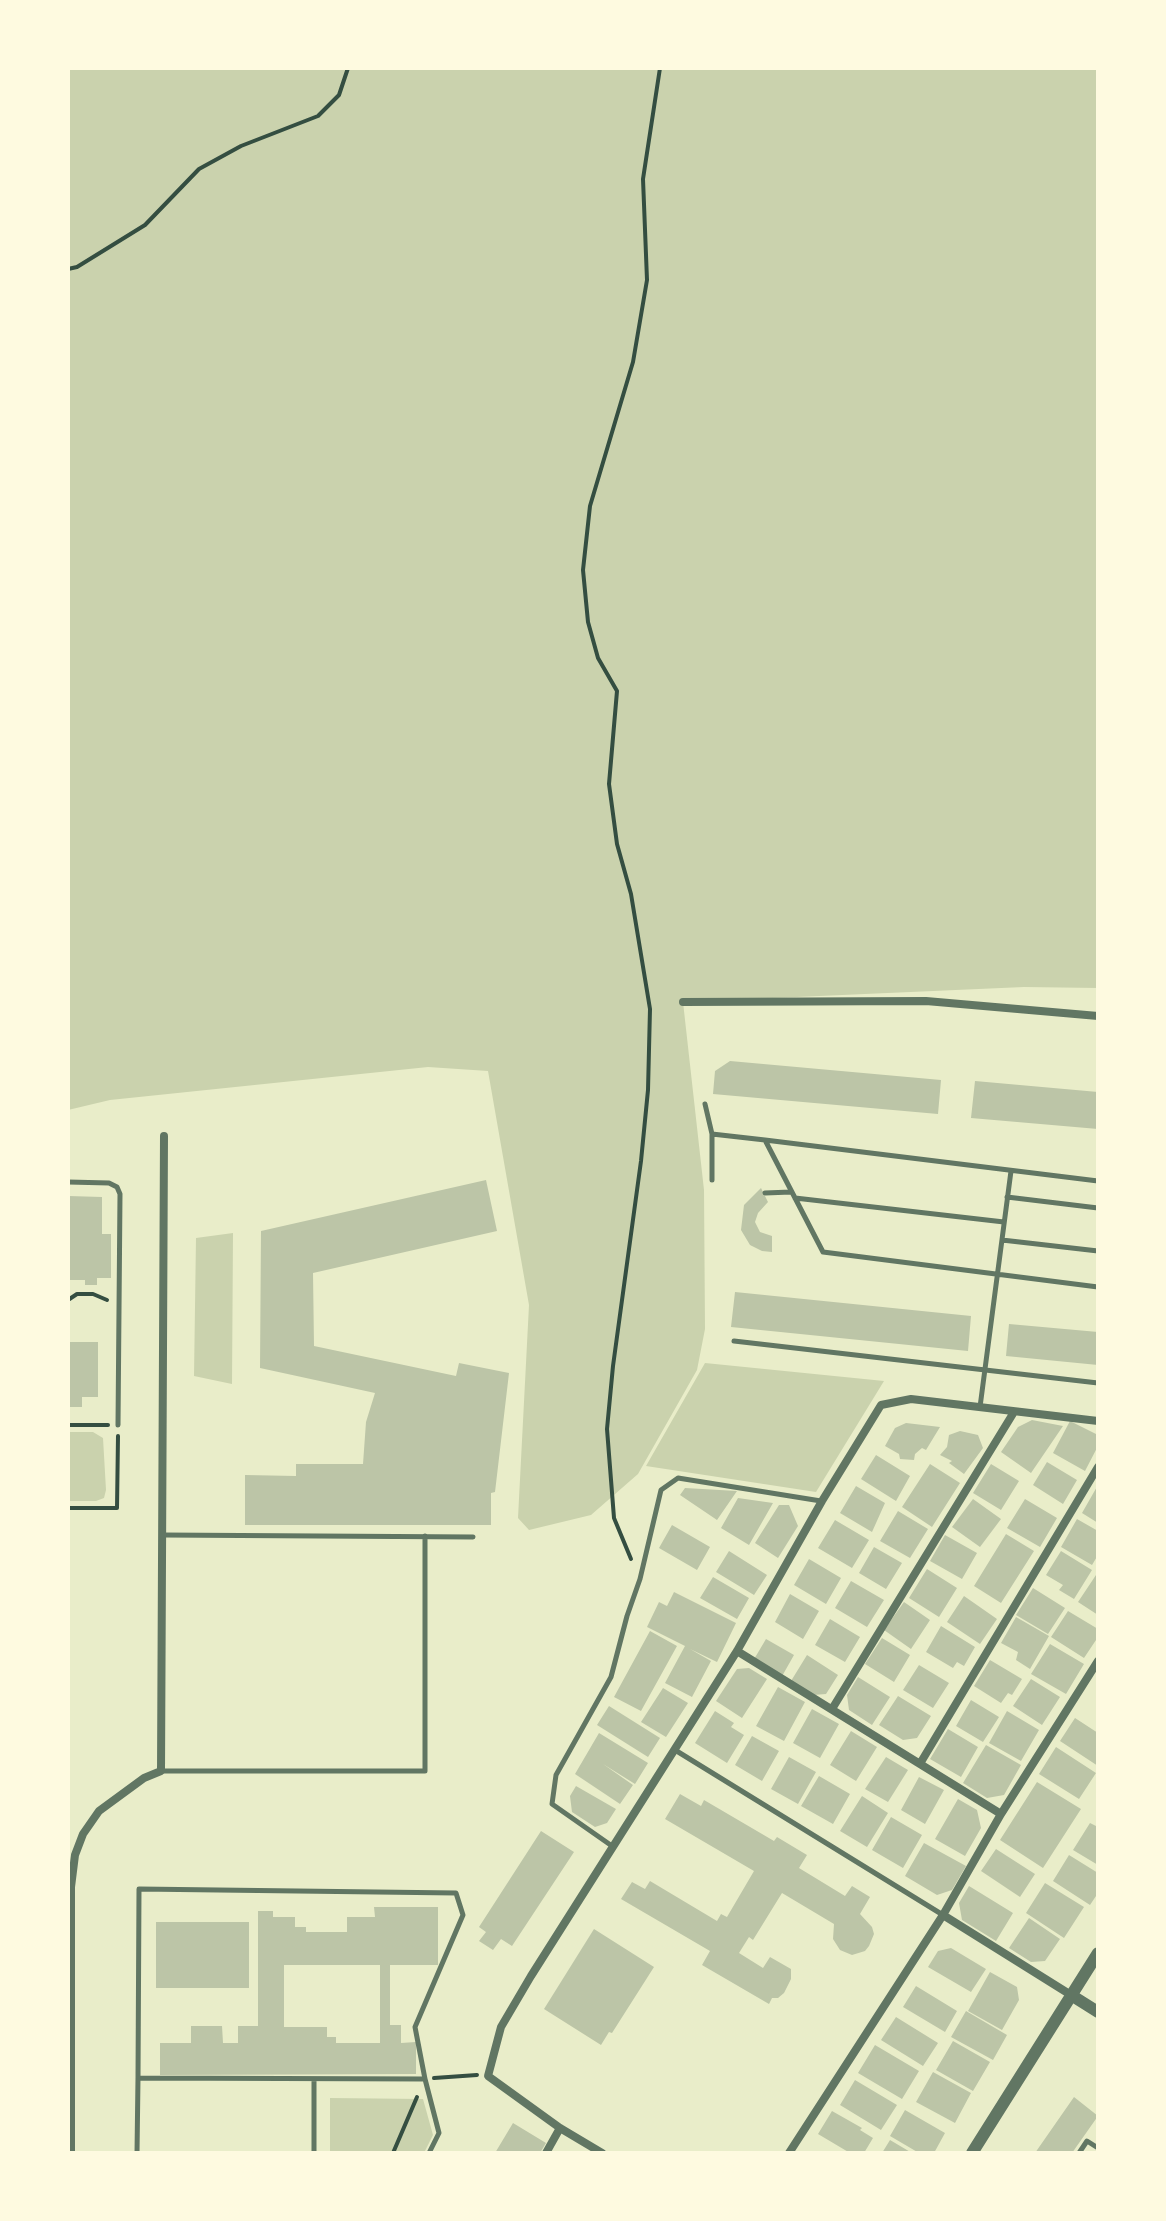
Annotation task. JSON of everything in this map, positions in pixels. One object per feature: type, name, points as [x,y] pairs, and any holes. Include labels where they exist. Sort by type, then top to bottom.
[{"type":"street","points":[[683,1002],[926,1001],[1098,1016]]},
{"type":"street","points":[[71,2153],[71,1887],[75,1855],[83,1834],[99,1811],[144,1778],[161,1771],[164,1136]]},
{"type":"street","points":[[602,2153],[560,2128],[488,2076],[501,2027],[737,1651],[822,1501],[881,1405],[911,1399],[1098,1421]]},
{"type":"street","points":[[832,1709],[1014,1412]]},
{"type":"street","points":[[921,1762],[1098,1467]]},
{"type":"street","points":[[737,1651],[1001,1814]]},
{"type":"street","points":[[789,2153],[943,1915],[1001,1814],[1098,1661]]},
{"type":"street","points":[[943,1915],[1098,2012]]},
{"type":"street","points":[[972,2153],[1098,1953]]},
{"type":"street","points":[[546,2153],[560,2128]]},
{"type":"lane","points":[[705,1104],[712,1134],[712,1180]]},
{"type":"lane","points":[[712,1134],[1098,1181]]},
{"type":"lane","points":[[765,1140],[823,1252],[1098,1287]]},
{"type":"lane","points":[[980,1408],[1011,1170]]},
{"type":"lane","points":[[68,1182],[109,1183],[117,1187],[120,1194],[118,1425]]},
{"type":"lane","points":[[765,1193],[1004,1222]]},
{"type":"lane","points":[[1007,1197],[1098,1208]]},
{"type":"lane","points":[[1002,1240],[1098,1251]]},
{"type":"lane","points":[[734,1341],[1098,1383]]},
{"type":"lane","points":[[613,1847],[552,1804],[556,1775],[611,1677],[640,1579],[661,1490],[678,1478],[822,1501]]},
{"type":"lane","points":[[163,1535],[473,1537]]},
{"type":"lane","points":[[161,1771],[425,1771],[425,1536]]},
{"type":"lane","points":[[675,1750],[943,1915]]},
{"type":"lane","points":[[137,2153],[139,1889],[456,1893],[463,1915],[415,2027],[439,2133],[429,2153]]},
{"type":"lane","points":[[138,2078],[425,2079]]},
{"type":"lane","points":[[314,2079],[314,2153]]},
{"type":"lane","points":[[1079,2153],[1087,2141],[1098,2148]]},
{"type":"path","points":[[68,269],[77,267],[145,225],[199,169],[241,146],[318,116],[339,95],[348,68]]},
{"type":"path","points":[[640,1579],[614,1518],[607,1429],[641,1161],[648,1090],[650,1009],[631,894],[617,844],[609,784],[617,691],[598,658],[591,634],[583,570],[590,506],[633,362],[647,280],[643,179],[660,68]]},
{"type":"path","points":[[68,1300],[77,1294],[93,1294],[119,1305]]},
{"type":"path","points":[[68,1425],[118,1425],[117,1508],[68,1508]]},
{"type":"path","points":[[393,2153],[425,2079],[488,2076]]},
{"type":"green space","points":[[68,68],[1098,68],[1098,988],[1024,987],[683,1002],[704,1190],[705,1329],[697,1370],[638,1474],[591,1515],[529,1530],[518,1518],[529,1305],[488,1071],[428,1067],[110,1100],[68,1110]]},
{"type":"green space","points":[[233,1233],[232,1384],[194,1376],[196,1238]]},
{"type":"green space","points":[[705,1363],[884,1381],[816,1492],[646,1466]]},
{"type":"green space","points":[[68,1432],[93,1432],[103,1438],[104,1498],[68,1501]]},
{"type":"green space","points":[[330,2098],[423,2099],[433,2135],[424,2153],[330,2153]]},
{"type":"building","points":[[730,1061],[941,1080],[938,1114],[713,1094],[715,1071]]},
{"type":"building","points":[[975,1081],[1098,1092],[1098,1129],[971,1118]]},
{"type":"building","points":[[486,1180],[497,1231],[313,1273],[314,1346],[456,1376],[459,1363],[509,1373],[495,1492],[491,1493],[491,1525],[245,1525],[245,1475],[296,1476],[296,1464],[363,1464],[366,1422],[375,1393],[260,1368],[261,1231]]},
{"type":"building","points":[[761,1188],[768,1202],[755,1222],[760,1232],[772,1236],[772,1252],[750,1245],[741,1230],[744,1205]]},
{"type":"building","points":[[68,1196],[102,1197],[102,1234],[111,1234],[111,1278],[97,1278],[97,1285],[85,1285],[85,1280],[68,1280]]},
{"type":"building","points":[[735,1292],[971,1316],[968,1351],[731,1327]]},
{"type":"building","points":[[1009,1324],[1098,1332],[1098,1365],[1006,1356]]},
{"type":"building","points":[[68,1342],[98,1342],[98,1397],[82,1397],[82,1407],[68,1407]]},
{"type":"building","points":[[1032,1420],[1063,1426],[1031,1473],[1001,1452],[1018,1427]]},
{"type":"building","points":[[1070,1421],[1098,1435],[1098,1446],[1085,1471],[1053,1453]]},
{"type":"building","points":[[906,1423],[940,1427],[926,1450],[922,1448],[915,1454],[914,1460],[900,1459],[899,1454],[885,1446],[895,1428]]},
{"type":"building","points":[[960,1431],[978,1435],[983,1448],[964,1474],[949,1463],[952,1461],[940,1455],[947,1447],[949,1435]]},
{"type":"building","points":[[876,1455],[910,1476],[896,1501],[861,1479]]},
{"type":"building","points":[[1047,1462],[1077,1480],[1063,1504],[1033,1485]]},
{"type":"building","points":[[930,1464],[960,1483],[932,1527],[902,1507]]},
{"type":"building","points":[[991,1464],[1019,1481],[1001,1510],[973,1493]]},
{"type":"building","points":[[1098,1485],[1098,1523],[1082,1513]]},
{"type":"building","points":[[856,1486],[885,1503],[872,1532],[840,1513]]},
{"type":"building","points":[[685,1488],[737,1491],[717,1520],[680,1495]]},
{"type":"building","points":[[738,1498],[773,1503],[749,1545],[721,1528]]},
{"type":"building","points":[[973,1499],[1001,1519],[980,1547],[952,1527]]},
{"type":"building","points":[[1025,1499],[1057,1518],[1040,1547],[1007,1528]]},
{"type":"building","points":[[779,1505],[789,1505],[798,1526],[778,1558],[755,1543]]},
{"type":"building","points":[[898,1511],[928,1529],[910,1558],[880,1541]]},
{"type":"building","points":[[1077,1519],[1098,1531],[1098,1555],[1092,1565],[1061,1547]]},
{"type":"building","points":[[835,1520],[869,1540],[852,1568],[818,1548]]},
{"type":"building","points":[[672,1525],[710,1547],[697,1570],[659,1548]]},
{"type":"building","points":[[1006,1534],[1034,1551],[1001,1603],[974,1586]]},
{"type":"building","points":[[945,1535],[977,1553],[962,1579],[930,1561]]},
{"type":"building","points":[[874,1547],[902,1563],[886,1589],[859,1573]]},
{"type":"building","points":[[729,1551],[767,1575],[754,1595],[716,1572]]},
{"type":"building","points":[[1061,1551],[1092,1570],[1074,1599],[1059,1590],[1063,1585],[1046,1575]]},
{"type":"building","points":[[809,1559],[841,1578],[826,1604],[794,1585]]},
{"type":"building","points":[[927,1569],[957,1588],[939,1617],[909,1598]]},
{"type":"building","points":[[1096,1575],[1098,1577],[1098,1615],[1078,1602]]},
{"type":"building","points":[[713,1577],[749,1598],[737,1619],[700,1598]]},
{"type":"building","points":[[851,1581],[884,1600],[867,1627],[835,1608]]},
{"type":"building","points":[[1033,1588],[1065,1608],[1048,1634],[1016,1615]]},
{"type":"building","points":[[674,1592],[736,1623],[717,1662],[690,1649],[711,1661],[692,1697],[665,1683],[685,1646],[647,1627],[659,1602],[667,1606]]},
{"type":"building","points":[[790,1594],[819,1611],[803,1639],[775,1622]]},
{"type":"building","points":[[964,1596],[997,1619],[980,1644],[947,1622]]},
{"type":"building","points":[[904,1602],[930,1620],[911,1649],[884,1630]]},
{"type":"building","points":[[1068,1611],[1098,1629],[1098,1637],[1084,1658],[1051,1637]]},
{"type":"building","points":[[1016,1617],[1049,1636],[1030,1669],[1016,1660],[1018,1652],[1001,1643]]},
{"type":"building","points":[[830,1619],[860,1637],[845,1662],[815,1645]]},
{"type":"building","points":[[941,1626],[975,1647],[964,1666],[957,1662],[953,1668],[926,1652]]},
{"type":"building","points":[[650,1631],[677,1646],[641,1711],[614,1697]]},
{"type":"building","points":[[882,1638],[910,1655],[894,1682],[865,1664]]},
{"type":"building","points":[[766,1639],[794,1655],[781,1678],[753,1661]]},
{"type":"building","points":[[1050,1644],[1084,1664],[1066,1694],[1031,1674]]},
{"type":"building","points":[[807,1655],[838,1675],[826,1694],[813,1695],[791,1681]]},
{"type":"building","points":[[990,1660],[1022,1679],[1012,1695],[1008,1693],[1001,1703],[974,1686]]},
{"type":"building","points":[[919,1665],[949,1683],[933,1708],[903,1690]]},
{"type":"building","points":[[749,1668],[767,1679],[742,1718],[716,1701],[737,1669]]},
{"type":"building","points":[[858,1677],[890,1697],[872,1725],[849,1710],[847,1695]]},
{"type":"building","points":[[1031,1679],[1060,1697],[1042,1725],[1013,1706]]},
{"type":"building","points":[[778,1687],[805,1702],[784,1741],[756,1726]]},
{"type":"building","points":[[663,1688],[688,1703],[666,1737],[641,1722]]},
{"type":"building","points":[[898,1696],[931,1716],[917,1738],[903,1740],[879,1725]]},
{"type":"building","points":[[971,1700],[999,1717],[983,1742],[956,1726]]},
{"type":"building","points":[[609,1706],[660,1738],[648,1757],[597,1725]]},
{"type":"building","points":[[812,1709],[839,1724],[820,1758],[793,1743]]},
{"type":"building","points":[[715,1711],[734,1723],[731,1727],[744,1735],[727,1763],[695,1743]]},
{"type":"building","points":[[1007,1711],[1039,1730],[1021,1761],[989,1743]]},
{"type":"building","points":[[1075,1718],[1098,1733],[1098,1766],[1060,1741]]},
{"type":"building","points":[[948,1729],[978,1747],[961,1777],[930,1759]]},
{"type":"building","points":[[851,1731],[877,1747],[856,1781],[830,1765]]},
{"type":"building","points":[[599,1733],[648,1763],[635,1784],[603,1764],[633,1785],[620,1804],[575,1774]]},
{"type":"building","points":[[752,1736],[779,1751],[762,1781],[735,1765]]},
{"type":"building","points":[[986,1745],[1021,1765],[1004,1795],[987,1798],[963,1783]]},
{"type":"building","points":[[1056,1747],[1096,1773],[1079,1799],[1039,1774]]},
{"type":"building","points":[[789,1757],[816,1772],[798,1804],[771,1789]]},
{"type":"building","points":[[886,1757],[908,1770],[888,1802],[865,1789]]},
{"type":"building","points":[[819,1776],[850,1794],[833,1824],[801,1806]]},
{"type":"building","points":[[919,1777],[944,1790],[925,1824],[901,1810]]},
{"type":"building","points":[[1037,1782],[1081,1809],[1043,1868],[1000,1840]]},
{"type":"building","points":[[576,1786],[616,1809],[607,1823],[595,1827],[572,1812],[570,1796]]},
{"type":"building","points":[[680,1794],[701,1806],[704,1800],[774,1841],[777,1837],[807,1855],[799,1868],[845,1896],[852,1886],[870,1897],[860,1914],[874,1934],[865,1951],[852,1955],[840,1950],[833,1939],[834,1924],[782,1893],[753,1940],[749,1937],[739,1953],[763,1968],[770,1957],[791,1969],[791,1979],[784,1993],[772,1998],[769,2004],[702,1965],[710,1951],[621,1899],[632,1882],[645,1889],[650,1881],[717,1921],[721,1914],[727,1917],[754,1871],[665,1819]]},
{"type":"building","points":[[862,1796],[888,1813],[867,1847],[840,1831]]},
{"type":"building","points":[[958,1799],[977,1810],[981,1828],[965,1856],[935,1839]]},
{"type":"building","points":[[891,1817],[922,1835],[903,1868],[872,1850]]},
{"type":"building","points":[[1090,1823],[1098,1827],[1098,1865],[1073,1850]]},
{"type":"building","points":[[541,1831],[574,1852],[512,1946],[501,1939],[493,1950],[479,1941],[486,1932],[479,1927]]},
{"type":"building","points":[[924,1843],[966,1866],[952,1890],[937,1895],[905,1876]]},
{"type":"building","points":[[996,1849],[1035,1874],[1020,1897],[981,1871]]},
{"type":"building","points":[[1069,1855],[1098,1873],[1098,1893],[1090,1905],[1053,1881]]},
{"type":"building","points":[[1045,1883],[1084,1907],[1064,1938],[1026,1913]]},
{"type":"building","points":[[969,1886],[1013,1913],[996,1941],[962,1920],[959,1903]]},
{"type":"building","points":[[374,1907],[438,1907],[438,1965],[390,1965],[390,2025],[401,2025],[401,2043],[416,2042],[416,2074],[160,2075],[160,2043],[191,2043],[191,2026],[222,2026],[223,2043],[238,2043],[238,2026],[258,2026],[258,1911],[273,1911],[273,1917],[295,1917],[295,1927],[306,1927],[306,1932],[347,1932],[347,1917],[375,1917]],"holes":[[[284,1965],[380,1965],[380,2043],[336,2043],[336,2037],[327,2037],[327,2027],[284,2027]]]},
{"type":"building","points":[[1029,1918],[1060,1939],[1045,1961],[1031,1962],[1009,1948]]},
{"type":"building","points":[[156,1922],[249,1922],[249,1988],[156,1988]]},
{"type":"building","points":[[594,1929],[654,1967],[601,2045],[544,2009]]},
{"type":"building","points":[[951,1948],[986,1969],[971,1992],[928,1967],[938,1951]]},
{"type":"building","points":[[990,1972],[1017,1987],[1019,2000],[1002,2030],[968,2011]]},
{"type":"building","points":[[916,1986],[957,2011],[945,2032],[903,2007]]},
{"type":"building","points":[[966,2011],[1007,2035],[993,2060],[951,2037]]},
{"type":"building","points":[[896,2017],[938,2043],[923,2066],[881,2040]]},
{"type":"building","points":[[953,2041],[990,2062],[973,2091],[936,2070]]},
{"type":"building","points":[[875,2045],[919,2071],[902,2099],[858,2073]]},
{"type":"building","points":[[933,2072],[971,2093],[955,2123],[916,2102]]},
{"type":"building","points":[[855,2080],[897,2105],[881,2130],[840,2105]]},
{"type":"building","points":[[1074,2097],[1098,2116],[1072,2153],[1035,2153]]},
{"type":"building","points":[[905,2110],[945,2133],[934,2153],[919,2153],[890,2136]]},
{"type":"building","points":[[832,2111],[873,2138],[864,2153],[850,2153],[818,2134]]},
{"type":"building","points":[[513,2123],[546,2143],[540,2153],[495,2153]]},
{"type":"building","points":[[890,2140],[912,2153],[882,2153]]}]
